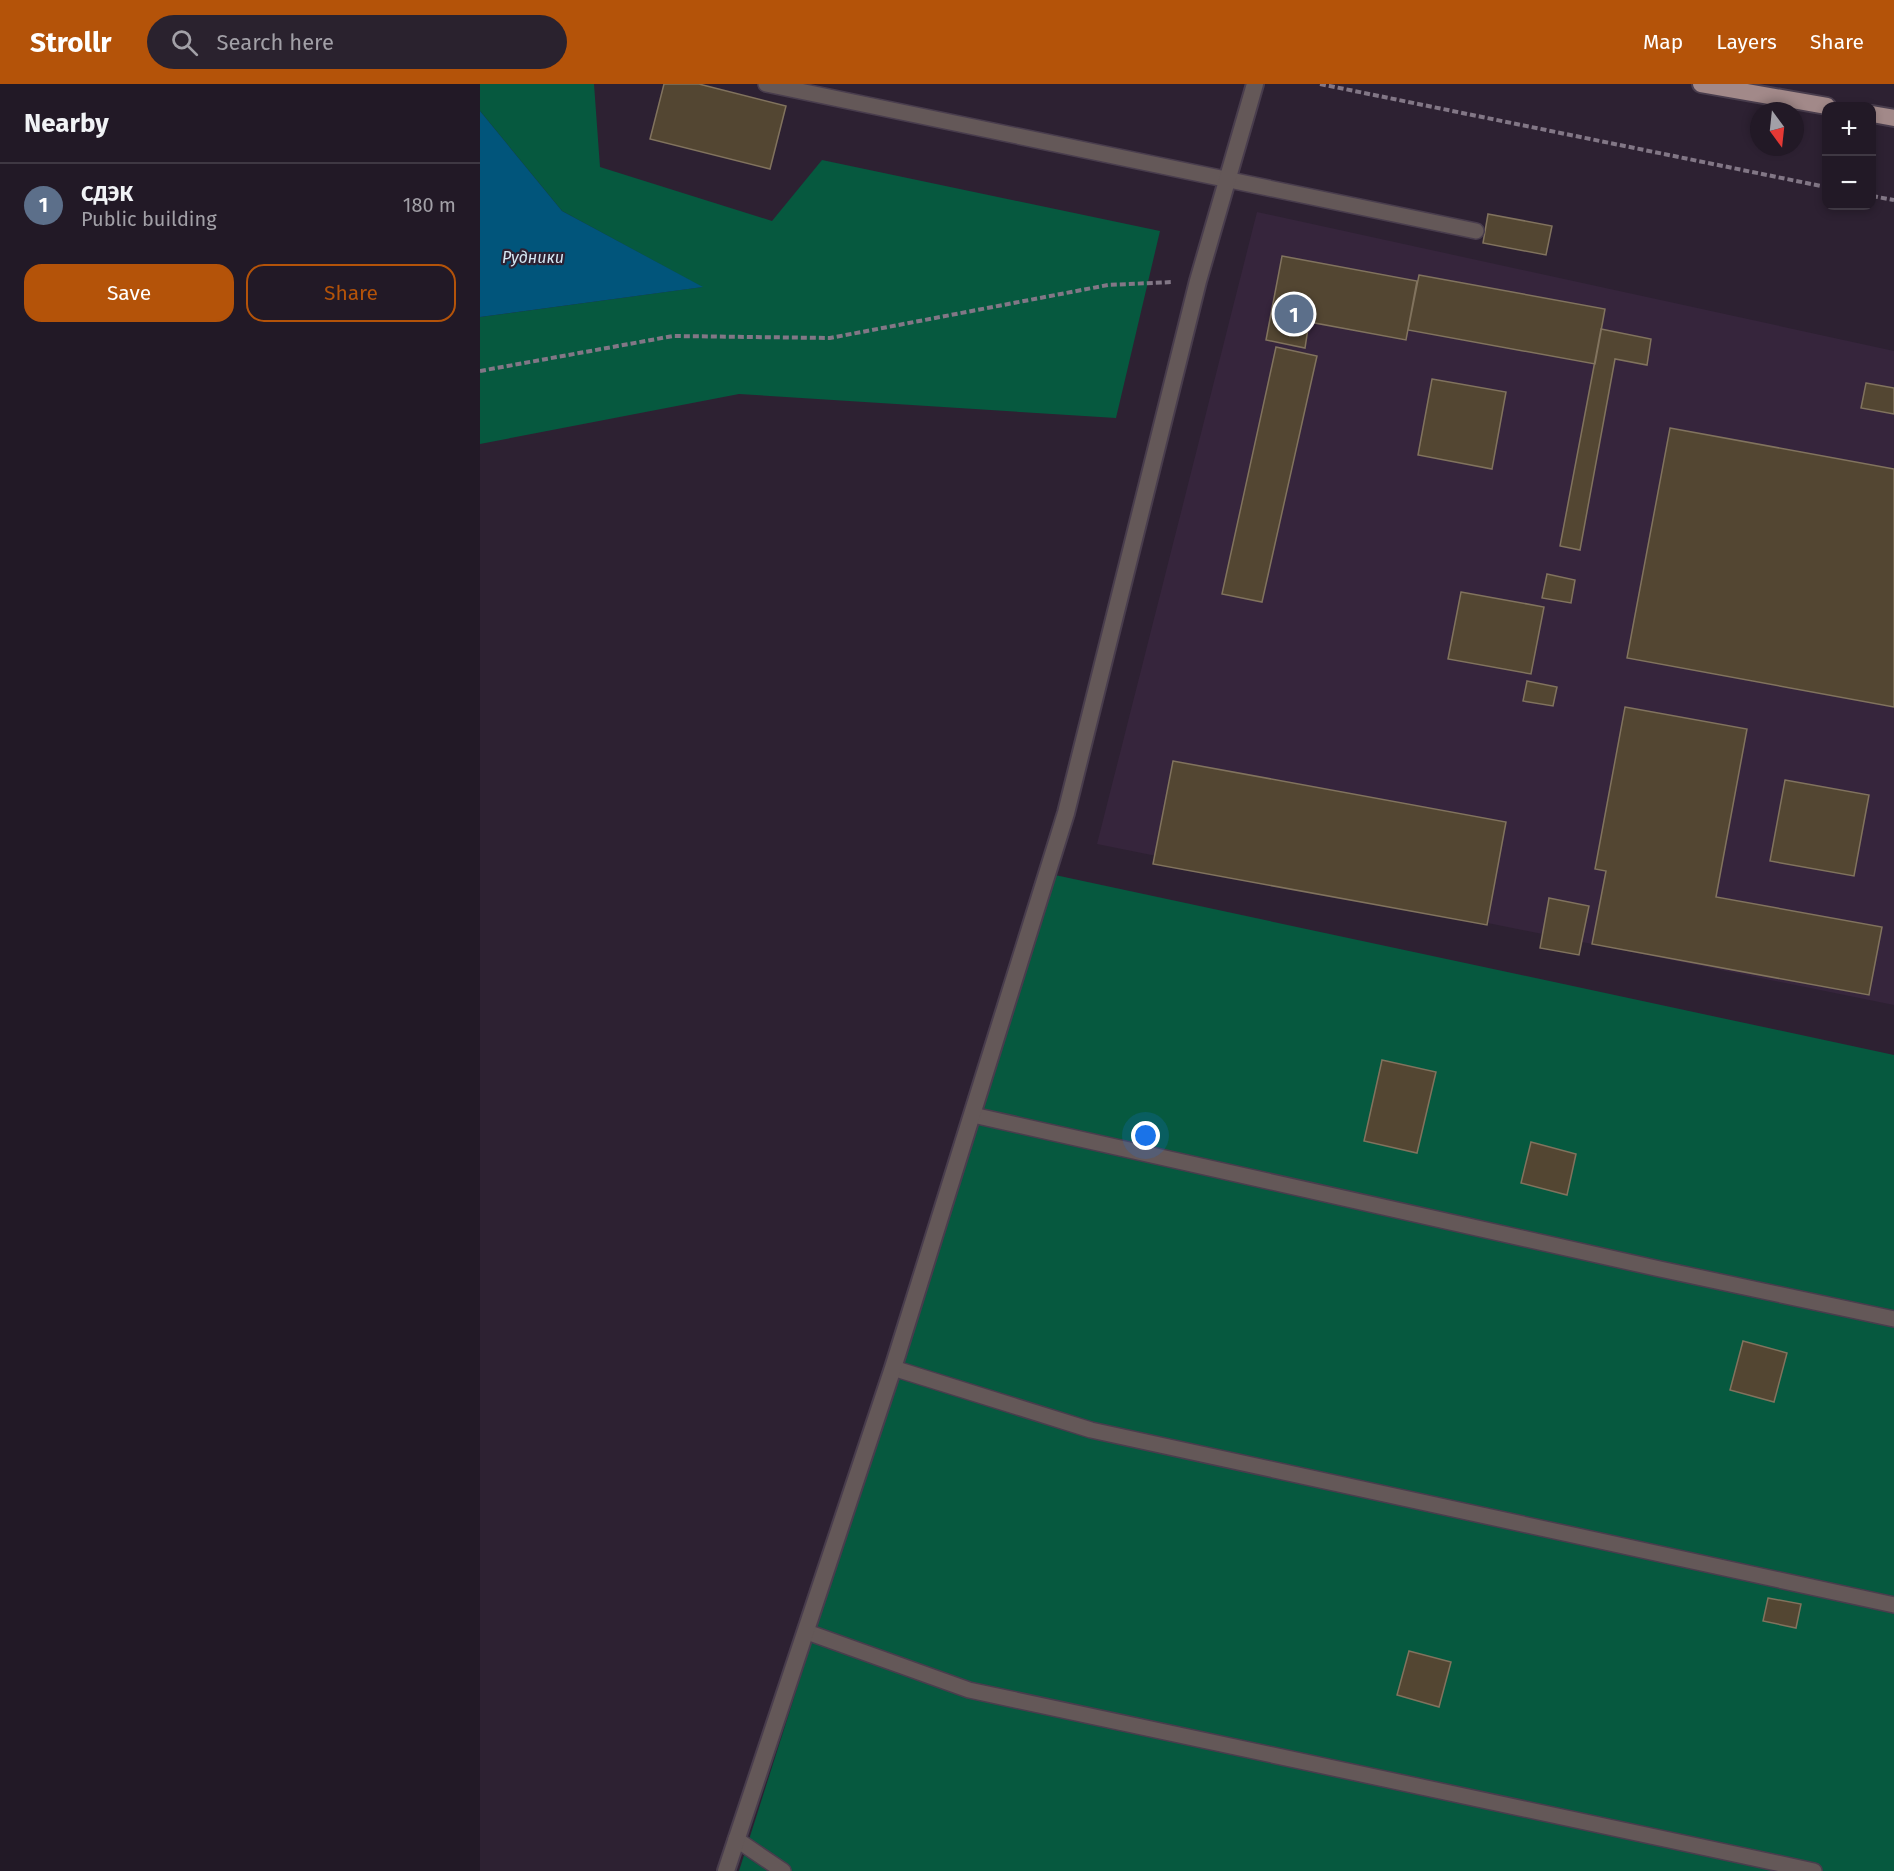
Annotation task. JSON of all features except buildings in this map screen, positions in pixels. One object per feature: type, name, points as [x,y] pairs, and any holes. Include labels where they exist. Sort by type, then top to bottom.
[{"type":"main road","points":[[1701,84],[1822,105]]},
{"type":"main road","points":[[1876,115],[1894,118]]},
{"type":"street","points":[[726,1871],[893,1368],[974,1115],[1066,813],[1198,281],[1255,84]]},
{"type":"lane","points":[[766,84],[1476,231]]},
{"type":"lane","points":[[974,1115],[1648,1267],[1894,1319]]},
{"type":"lane","points":[[893,1368],[1091,1430],[1894,1605]]},
{"type":"lane","points":[[807,1632],[969,1690],[1814,1871]]},
{"type":"lane","points":[[736,1839],[783,1871]]},
{"type":"path","points":[[1320,84],[1822,185]]},
{"type":"path","points":[[1876,197],[1894,200]]},
{"type":"path","points":[[480,371],[674,336],[830,338],[1108,285],[1198,281]]},
{"type":"shaded area","points":[[1257,212],[1894,351],[1894,1005],[1097,844]]},
{"type":"green space","points":[[480,84],[594,84],[600,167],[772,221],[822,160],[1160,231],[1116,418],[739,394],[480,444],[480,317],[702,287],[562,211],[480,111]]},
{"type":"green space","points":[[1055,875],[1894,1055],[1894,1871],[739,1871]]},
{"type":"water","name":"Рудники","points":[[480,111],[562,211],[703,287],[480,317]]},
{"type":"place","name":"СДЭК","points":[[1294,314]]}]
